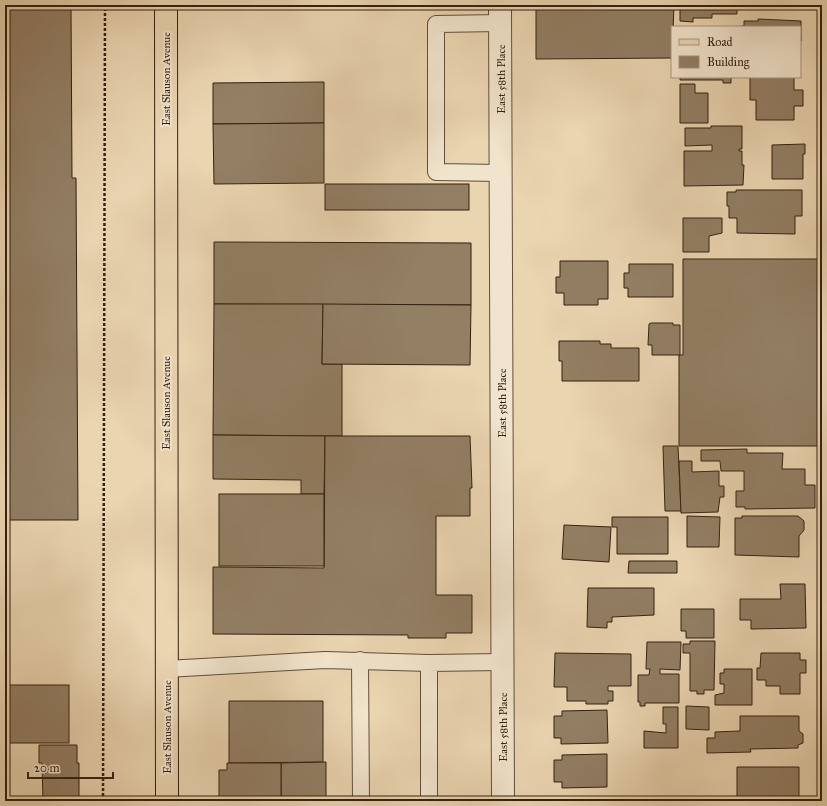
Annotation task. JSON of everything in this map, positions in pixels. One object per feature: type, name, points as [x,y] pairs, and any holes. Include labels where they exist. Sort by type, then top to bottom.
[{"type":"main road","name":"East Slauson Avenue","points":[[166,5],[167,801]]},
{"type":"street","name":"East 58th Place","points":[[500,14],[503,801]]},
{"type":"lane","points":[[500,14],[436,24],[436,172],[501,173]]},
{"type":"lane","points":[[166,669],[326,660],[430,663],[502,662]]},
{"type":"lane","points":[[360,660],[360,801]]},
{"type":"lane","points":[[429,801],[430,663]]},
{"type":"path","points":[[103,801],[105,5]]},
{"type":"building","points":[[5,5],[71,5],[72,178],[76,178],[78,520],[5,520]]},
{"type":"building","points":[[536,5],[674,5],[673,26],[671,26],[671,58],[536,59]]},
{"type":"building","points":[[680,5],[737,5],[737,14],[712,14],[712,18],[693,18],[693,22],[680,21]]},
{"type":"building","points":[[758,19],[801,21],[801,26],[744,26],[744,21],[758,21]]},
{"type":"building","points":[[680,78],[731,78],[731,83],[723,83],[723,80],[680,80]]},
{"type":"building","points":[[750,78],[794,78],[794,90],[803,90],[803,106],[794,106],[794,120],[756,120],[756,100],[750,100]]},
{"type":"building","points":[[324,82],[324,123],[213,124],[213,83]]},
{"type":"building","points":[[680,84],[695,84],[695,93],[708,93],[708,123],[680,123]]},
{"type":"building","points":[[324,123],[324,183],[214,184],[213,124]]},
{"type":"building","points":[[711,126],[742,126],[742,149],[739,149],[739,151],[742,151],[742,165],[744,165],[743,185],[684,186],[684,151],[712,151],[712,145],[685,146],[685,128],[711,128]]},
{"type":"building","points":[[805,144],[805,154],[803,154],[803,179],[772,179],[772,145]]},
{"type":"building","points":[[325,184],[469,184],[469,210],[325,210]]},
{"type":"building","points":[[736,190],[802,190],[802,216],[795,216],[795,234],[737,233],[737,218],[729,218],[729,206],[727,206],[727,192],[736,192]]},
{"type":"building","points":[[683,218],[722,218],[722,233],[709,236],[709,252],[683,252]]},
{"type":"building","points":[[214,242],[471,243],[471,305],[214,304]]},
{"type":"building","points":[[683,259],[822,259],[821,446],[679,446],[679,355],[683,355]]},
{"type":"building","points":[[560,261],[608,261],[608,299],[598,299],[598,305],[564,305],[564,293],[556,293],[556,277],[560,277]]},
{"type":"building","points":[[629,264],[673,264],[673,297],[628,297],[628,288],[624,288],[624,273],[629,273]]},
{"type":"building","points":[[214,304],[323,304],[322,364],[342,364],[342,436],[213,435]]},
{"type":"building","points":[[323,304],[471,305],[470,365],[322,364]]},
{"type":"building","points":[[673,323],[673,325],[680,325],[680,355],[652,355],[652,345],[648,345],[649,324]]},
{"type":"building","points":[[559,341],[600,341],[600,344],[611,344],[611,348],[639,348],[639,381],[562,381],[562,361],[559,361]]},
{"type":"building","points":[[213,435],[325,436],[324,494],[301,494],[301,480],[213,479]]},
{"type":"building","points":[[325,436],[470,436],[472,488],[470,488],[470,516],[436,516],[436,595],[472,595],[472,633],[446,633],[446,638],[408,638],[408,635],[213,634],[213,567],[324,568]]},
{"type":"building","points":[[663,446],[678,446],[681,511],[665,511]]},
{"type":"building","points":[[747,449],[747,453],[783,453],[782,469],[805,469],[805,485],[815,485],[815,508],[745,509],[745,507],[736,507],[736,491],[744,491],[744,471],[721,471],[720,461],[701,461],[701,450]]},
{"type":"building","points":[[679,461],[692,461],[692,472],[719,471],[719,486],[724,486],[724,497],[720,497],[718,512],[681,513]]},
{"type":"building","points":[[219,494],[324,494],[324,566],[219,566]]},
{"type":"building","points":[[687,516],[720,517],[719,547],[687,547]]},
{"type":"building","points":[[742,516],[798,516],[804,521],[804,530],[799,536],[799,557],[735,555],[735,518],[742,518]]},
{"type":"building","points":[[612,517],[668,517],[668,554],[617,554],[617,527],[612,527]]},
{"type":"building","points":[[564,525],[611,527],[609,562],[562,559]]},
{"type":"building","points":[[629,561],[677,561],[677,573],[628,573]]},
{"type":"building","points":[[780,584],[805,584],[806,628],[751,629],[751,620],[740,620],[740,599],[781,599]]},
{"type":"building","points":[[588,588],[654,588],[654,615],[612,617],[612,622],[607,622],[607,628],[587,627]]},
{"type":"building","points":[[681,609],[714,609],[714,638],[686,638],[686,631],[681,631]]},
{"type":"building","points":[[690,641],[715,641],[714,690],[704,690],[704,694],[697,694],[697,691],[690,691],[690,653],[683,653],[683,644],[690,644]]},
{"type":"building","points":[[647,642],[681,642],[680,670],[660,669],[660,674],[679,674],[679,703],[645,703],[645,706],[640,706],[640,702],[638,702],[638,675],[649,675],[650,669],[646,669]]},
{"type":"building","points":[[555,653],[631,654],[631,686],[608,686],[608,691],[613,691],[613,701],[608,701],[608,704],[586,704],[586,701],[567,701],[567,687],[554,687]]},
{"type":"building","points":[[761,653],[800,653],[800,660],[806,660],[806,673],[800,673],[800,694],[780,694],[780,686],[766,686],[766,680],[757,680],[757,668],[760,668]]},
{"type":"building","points":[[724,669],[752,669],[752,705],[715,705],[715,695],[724,693],[724,684],[720,684],[720,673],[724,673]]},
{"type":"building","points":[[5,685],[69,685],[69,743],[5,743]]},
{"type":"building","points":[[229,701],[323,701],[323,762],[229,763]]},
{"type":"building","points":[[686,706],[709,707],[709,730],[686,729]]},
{"type":"building","points":[[663,707],[678,707],[678,748],[644,748],[644,731],[666,733],[666,724],[663,724]]},
{"type":"building","points":[[607,710],[608,743],[561,744],[561,738],[554,738],[554,716],[562,716],[562,711]]},
{"type":"building","points":[[740,716],[799,716],[799,731],[803,734],[803,743],[798,745],[798,748],[750,749],[751,752],[707,753],[707,738],[715,738],[715,732],[740,731]]},
{"type":"building","points":[[39,745],[77,745],[77,763],[79,763],[79,801],[43,801],[42,763],[39,763]]},
{"type":"building","points":[[607,754],[607,787],[562,788],[562,782],[554,782],[554,760],[562,760],[562,755]]},
{"type":"building","points":[[326,762],[326,801],[281,801],[281,763]]},
{"type":"building","points":[[227,763],[281,763],[281,801],[219,801],[219,770],[227,770]]},
{"type":"building","points":[[737,767],[799,767],[799,800],[737,799]]},
{"type":"building","points":[[607,797],[607,801],[562,801],[562,798]]}]
